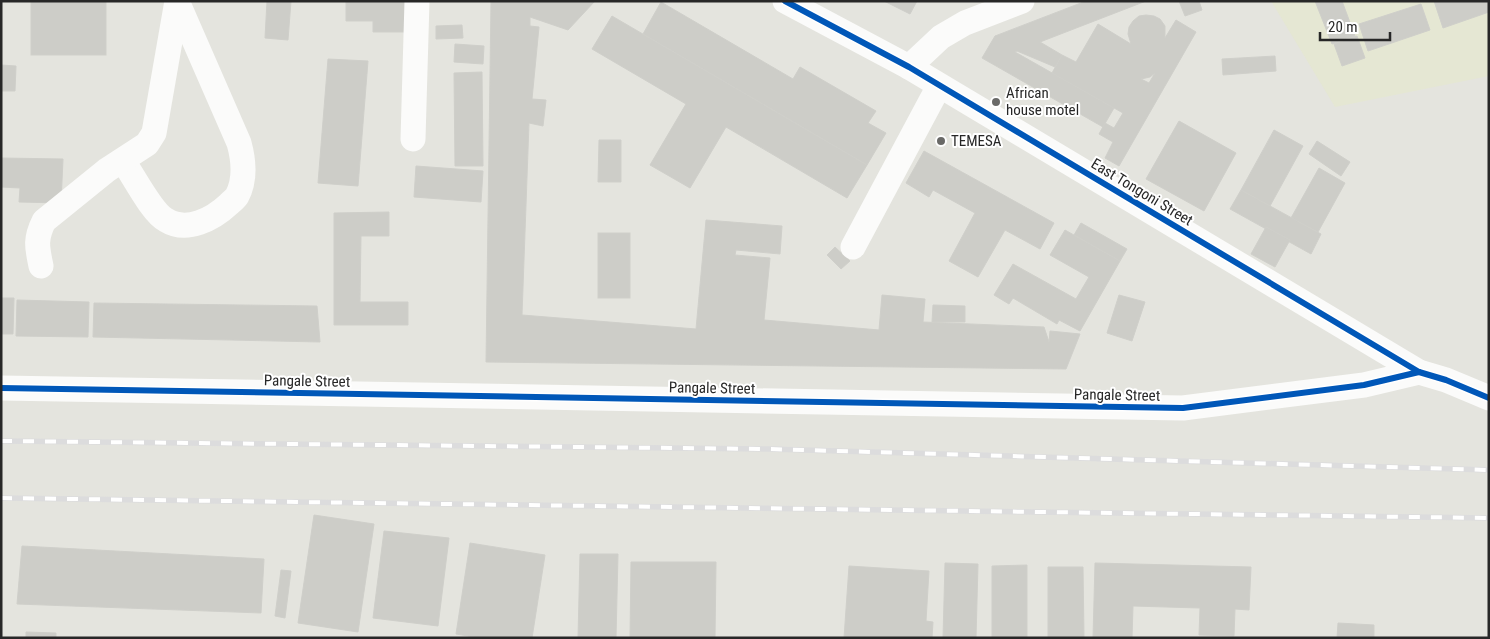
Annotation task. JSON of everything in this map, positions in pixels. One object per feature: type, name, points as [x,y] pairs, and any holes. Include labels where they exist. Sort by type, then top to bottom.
[{"type":"street","points":[[123,161],[159,215],[171,223],[184,225],[202,222],[220,212],[237,197],[243,177],[244,159],[239,143],[177,1]]},
{"type":"street","points":[[41,266],[37,244],[38,232],[44,221],[107,170],[147,144],[154,133],[177,1]]},
{"type":"street","points":[[413,139],[417,1]]},
{"type":"street","name":"East Tongoni Street","points":[[785,1],[909,67],[1419,372],[1446,380],[1489,398]]},
{"type":"street","points":[[909,67],[941,37],[965,23],[1022,1]]},
{"type":"street","points":[[853,246],[939,86]]},
{"type":"street","name":"Pangale Street","points":[[1,388],[1183,408],[1364,385],[1419,372]]},
{"type":"shaded area","points":[[1271,1],[1489,1],[1489,76],[1335,107]]},
{"type":"building","points":[[31,1],[106,1],[106,55],[31,55]]},
{"type":"building","points":[[267,1],[291,1],[288,40],[265,38]]},
{"type":"building","points":[[346,1],[409,1],[409,32],[373,32],[373,21],[346,21]]},
{"type":"building","points":[[491,1],[595,1],[568,30],[530,17],[530,26],[539,27],[532,99],[546,100],[543,126],[529,123],[522,315],[696,329],[706,220],[782,226],[780,254],[736,250],[735,255],[770,258],[764,320],[879,330],[882,295],[925,299],[923,322],[1044,327],[1049,342],[1050,331],[1080,334],[1066,369],[486,362]]},
{"type":"building","points":[[884,1],[917,1],[910,14]]},
{"type":"building","points":[[1086,1],[1146,1],[1040,42],[1062,55],[1055,67],[1017,51],[1015,52],[1114,108],[1103,127],[982,58],[995,36]]},
{"type":"building","points":[[1179,1],[1199,1],[1202,10],[1185,16]]},
{"type":"building","points":[[1315,1],[1342,1],[1355,36],[1332,44]]},
{"type":"building","points":[[1434,1],[1489,1],[1489,12],[1443,28]]},
{"type":"building","points":[[661,2],[793,79],[800,67],[876,111],[868,123],[886,133],[867,165],[643,34]]},
{"type":"building","points":[[1421,4],[1430,30],[1368,51],[1359,24]]},
{"type":"building","points":[[612,16],[867,165],[847,198],[726,127],[690,188],[650,165],[686,104],[592,49]]},
{"type":"building","points":[[1139,16],[1154,16],[1160,19],[1165,26],[1165,38],[1176,20],[1196,32],[1119,166],[1105,158],[1113,142],[1099,134],[1105,123],[1114,128],[1123,113],[1052,73],[1062,55],[1076,62],[1098,24],[1131,44],[1128,34],[1129,27]],"holes":[[[1155,73],[1149,83],[1141,79],[1150,77]]]},
{"type":"building","points":[[462,25],[463,38],[436,39],[436,26]]},
{"type":"building","points":[[1357,36],[1365,58],[1342,66],[1334,44]]},
{"type":"building","points":[[455,44],[484,46],[483,64],[454,62]]},
{"type":"building","points":[[1275,56],[1276,71],[1223,75],[1222,59]]},
{"type":"building","points":[[328,59],[368,61],[358,186],[318,183]]},
{"type":"building","points":[[1,65],[16,66],[15,91],[1,91]]},
{"type":"building","points":[[482,72],[483,166],[455,166],[454,73]]},
{"type":"building","points":[[1179,121],[1236,153],[1204,211],[1146,179]]},
{"type":"building","points":[[1274,130],[1303,146],[1270,206],[1241,190]]},
{"type":"building","points":[[599,140],[621,140],[621,182],[598,182]]},
{"type":"building","points":[[1317,141],[1350,162],[1341,176],[1309,154]]},
{"type":"building","points":[[924,151],[1054,223],[1040,249],[1005,230],[978,277],[949,261],[975,213],[933,190],[929,197],[906,183]]},
{"type":"building","points":[[1,158],[63,159],[61,203],[19,202],[20,188],[1,187]]},
{"type":"building","points":[[416,166],[483,171],[481,202],[414,197]]},
{"type":"building","points":[[1319,168],[1345,183],[1318,232],[1291,218]]},
{"type":"building","points":[[1241,190],[1321,234],[1311,254],[1230,209]]},
{"type":"building","points":[[389,212],[389,236],[361,236],[360,302],[408,302],[408,325],[334,325],[334,213]]},
{"type":"building","points":[[1081,223],[1127,249],[1120,261],[1074,235]]},
{"type":"building","points":[[1266,227],[1290,240],[1275,267],[1251,254]]},
{"type":"building","points":[[1065,230],[1120,261],[1080,331],[1059,320],[1057,324],[1013,298],[1009,304],[994,295],[1013,264],[1076,299],[1089,277],[1050,255]]},
{"type":"building","points":[[598,233],[630,233],[630,298],[598,298]]},
{"type":"building","points":[[835,247],[850,261],[841,269],[827,255]]},
{"type":"building","points":[[1119,295],[1145,302],[1132,341],[1107,333]]},
{"type":"building","points":[[1,298],[14,298],[13,334],[1,334]]},
{"type":"building","points":[[17,300],[89,302],[88,337],[16,336]]},
{"type":"building","points":[[94,303],[317,306],[320,342],[93,337]]},
{"type":"building","points":[[933,305],[965,306],[965,322],[932,322]]},
{"type":"building","points":[[314,515],[374,524],[358,632],[298,623]]},
{"type":"building","points":[[384,531],[449,538],[438,626],[373,618]]},
{"type":"building","points":[[470,543],[545,555],[532,638],[480,638],[456,634]]},
{"type":"building","points":[[22,546],[264,559],[261,613],[17,604]]},
{"type":"building","points":[[580,554],[618,554],[616,638],[578,638]]},
{"type":"building","points":[[631,562],[716,562],[715,638],[630,638]]},
{"type":"building","points":[[945,563],[978,564],[976,638],[943,638]]},
{"type":"building","points":[[1095,563],[1251,567],[1249,610],[1235,609],[1234,636],[1199,635],[1200,608],[1133,606],[1132,638],[1093,638]]},
{"type":"building","points":[[1027,565],[1027,638],[992,638],[992,566]]},
{"type":"building","points":[[849,566],[929,571],[926,621],[933,622],[932,638],[844,638]]},
{"type":"building","points":[[1048,567],[1083,567],[1084,638],[1048,638]]},
{"type":"building","points":[[281,570],[291,571],[285,618],[275,616]]},
{"type":"building","points":[[1338,623],[1374,625],[1374,638],[1337,638]]},
{"type":"building","points":[[26,632],[56,633],[56,638],[26,638]]},
{"type":"railway","points":[[1,441],[769,449],[1489,470]]},
{"type":"railway","points":[[1,498],[1489,518]]},
{"type":"cycle path","points":[[785,1],[909,67],[1419,372],[1446,380],[1489,398]]},
{"type":"cycle path","points":[[1,388],[1183,408],[1364,385],[1419,372]]},
{"type":"place","name":"African house motel","points":[[996,102]]},
{"type":"place","name":"TEMESA","points":[[941,141]]}]
